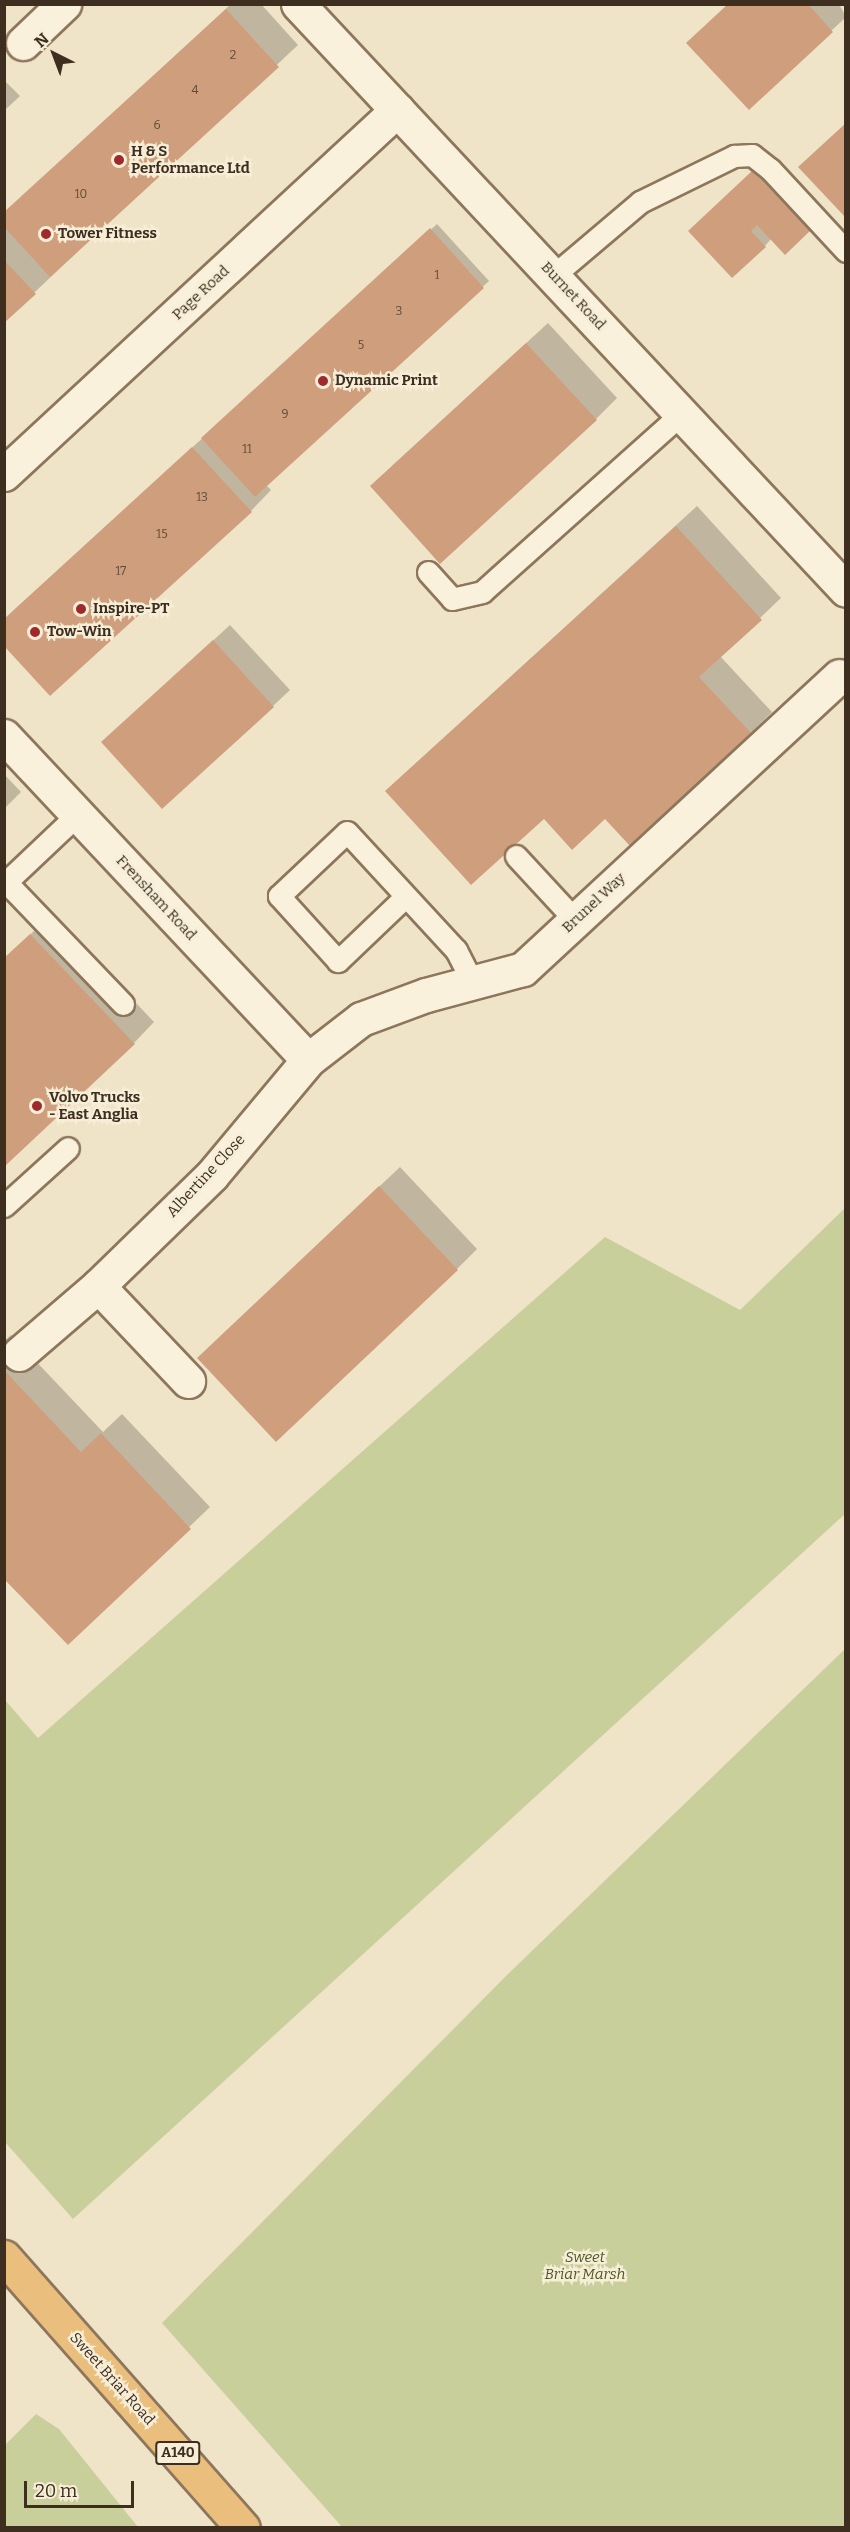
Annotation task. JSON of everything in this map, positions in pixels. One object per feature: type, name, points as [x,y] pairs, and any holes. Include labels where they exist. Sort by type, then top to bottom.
[{"type":"highway","name":"Sweet Briar Road","points":[[11,2265],[243,2528]]},
{"type":"street","points":[[22,43],[64,4]]},
{"type":"street","name":"Burnet Road","points":[[298,4],[554,275],[846,590]]},
{"type":"street","name":"Page Road","points":[[4,474],[397,110]]},
{"type":"street","name":"Brunel Way","points":[[308,1059],[361,1019],[426,995],[474,986],[523,969],[839,676]]},
{"type":"street","name":"Frensham Road","points":[[4,736],[308,1059]]},
{"type":"street","name":"Albertine Close","points":[[19,1354],[98,1286],[212,1175],[308,1059]]},
{"type":"street","points":[[98,1286],[188,1381]]},
{"type":"lane","points":[[554,275],[640,202],[734,156],[752,155],[770,169],[846,251]]},
{"type":"lane","points":[[428,572],[452,599],[482,592],[682,413]]},
{"type":"lane","points":[[78,814],[5,883],[123,1004]]},
{"type":"lane","points":[[405,897],[338,961],[279,896],[347,832],[456,950],[474,986]]},
{"type":"lane","points":[[516,856],[575,921]]},
{"type":"lane","points":[[4,1206],[68,1148]]},
{"type":"green space","points":[[845,1208],[845,1514],[73,2219],[5,2142],[5,1700],[38,1738],[605,1237],[740,1310]]},
{"type":"green space","name":"Sweet Briar Marsh","points":[[845,1649],[845,2527],[342,2527],[162,2323],[507,1975]]},
{"type":"green space","points":[[36,2414],[59,2429],[138,2527],[5,2527],[5,2445]]},
{"type":"building","points":[[728,4],[808,4],[833,32],[749,110],[686,43]]},
{"type":"building","points":[[226,9],[279,67],[50,277],[4,227],[4,212]]},
{"type":"building","points":[[846,123],[846,218],[798,167]]},
{"type":"building","points":[[753,170],[810,231],[785,255],[757,225],[751,231],[766,247],[732,278],[688,231]]},
{"type":"building","points":[[430,228],[484,288],[255,497],[201,438]]},
{"type":"building","points":[[4,260],[36,294],[4,323]]},
{"type":"building","points":[[526,343],[597,420],[440,564],[370,486]]},
{"type":"building","points":[[192,447],[252,512],[50,696],[4,646],[4,619]]},
{"type":"building","points":[[676,526],[762,620],[699,677],[752,734],[630,846],[605,819],[572,850],[544,819],[471,885],[385,791]]},
{"type":"building","points":[[213,640],[274,707],[162,809],[101,742]]},
{"type":"building","name":"Volvo Trucks - East Anglia","points":[[30,934],[135,1044],[4,1167],[4,958]]},
{"type":"building","points":[[379,1186],[458,1270],[276,1442],[197,1358]]},
{"type":"building","points":[[4,1370],[81,1452],[101,1433],[191,1529],[68,1645],[4,1579]]},
{"type":"place","name":"H & S Performance Ltd","points":[[119,160]]},
{"type":"place","name":"Tower Fitness","points":[[46,234]]},
{"type":"place","name":"Dynamic Print","points":[[323,381]]},
{"type":"place","name":"Inspire-PT","points":[[81,609]]},
{"type":"place","name":"Tow-Win","points":[[35,632]]},
{"type":"place","name":"Volvo Trucks - East Anglia","points":[[37,1106]]}]
